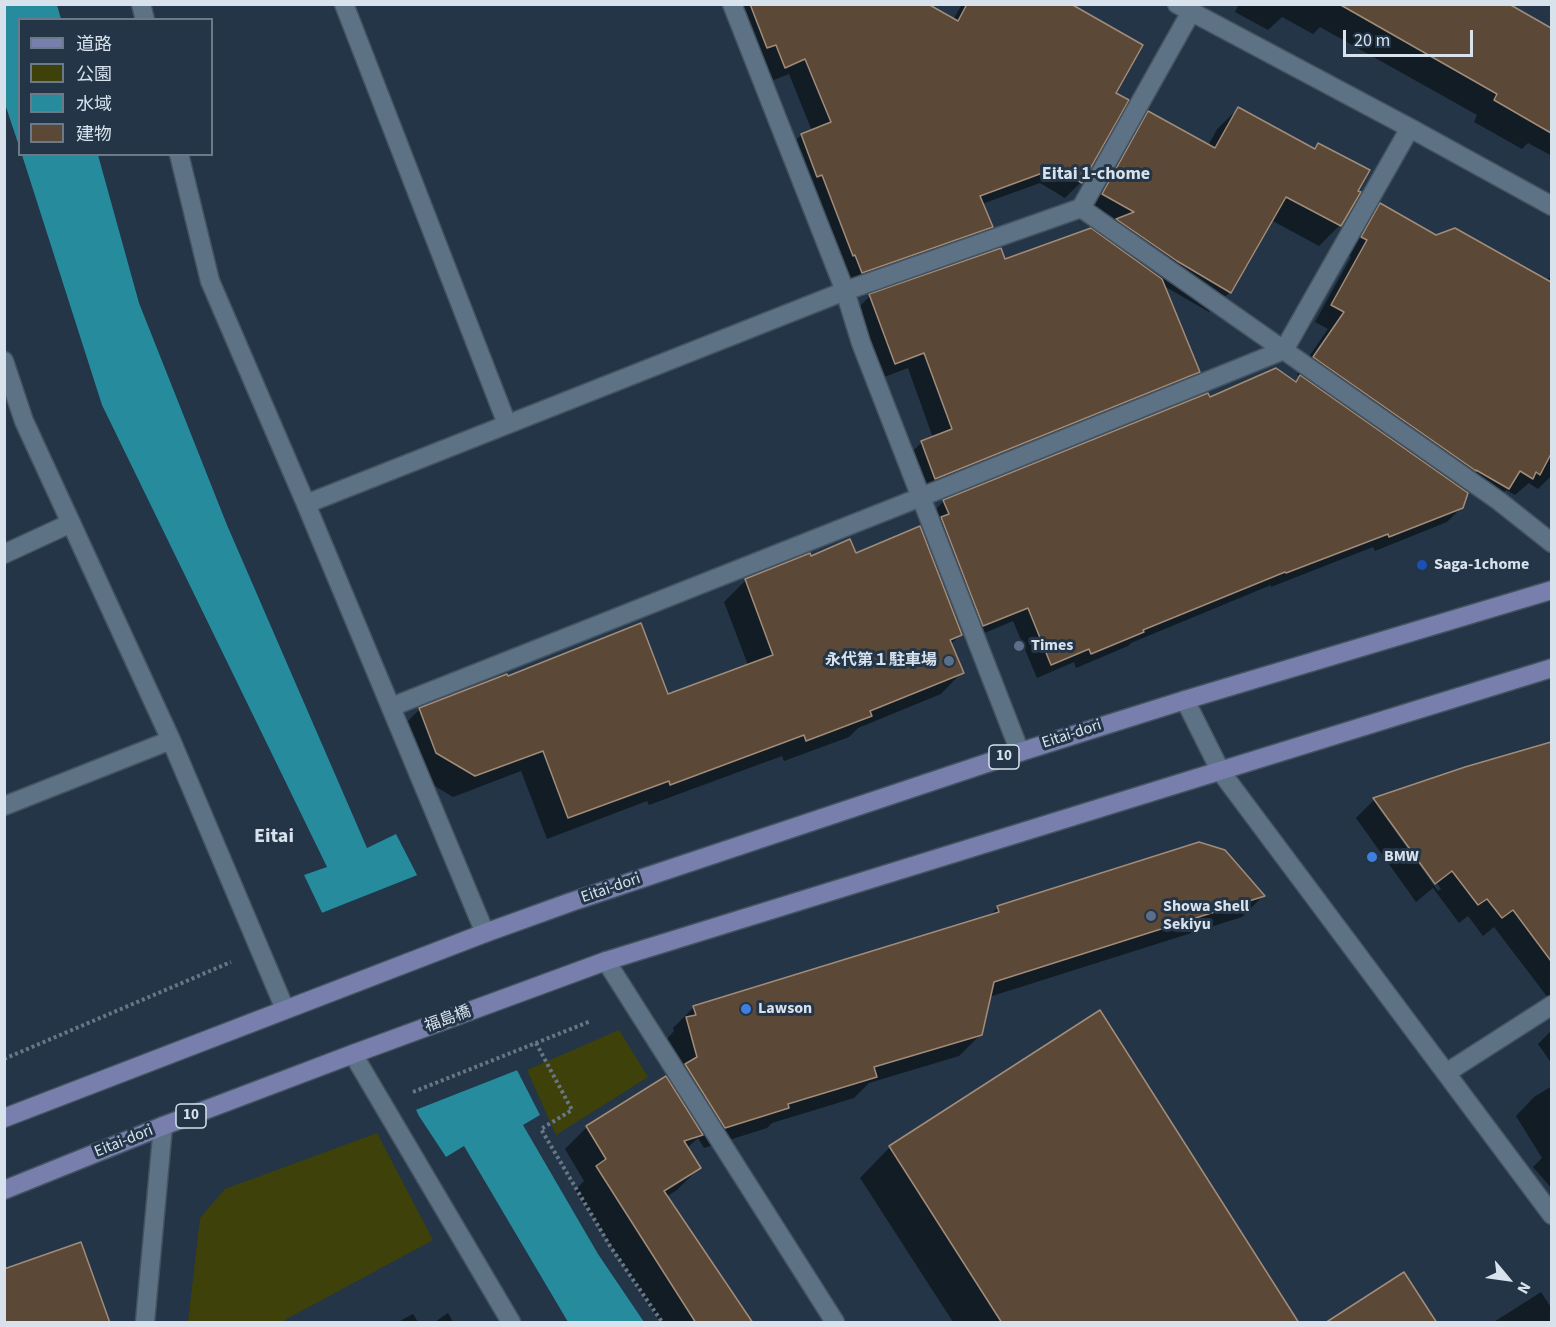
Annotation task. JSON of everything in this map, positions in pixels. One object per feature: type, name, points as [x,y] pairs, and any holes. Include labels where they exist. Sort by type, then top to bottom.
[{"type":"main road","name":"Eitai-dori","points":[[285,1009],[485,933],[1020,752],[1551,590]]},
{"type":"main road","name":"10","points":[[606,961],[1551,668]]},
{"type":"main road","name":"福島橋","points":[[379,1046],[606,961]]},
{"type":"main road","name":"10","points":[[4,1118],[285,1009]]},
{"type":"main road","name":"Eitai-dori","points":[[4,1190],[163,1126],[379,1046]]},
{"type":"street","points":[[344,4],[507,424]]},
{"type":"street","points":[[732,4],[845,291],[861,343],[1020,752]]},
{"type":"street","points":[[306,504],[845,291],[1081,208],[1184,8],[1551,206]]},
{"type":"street","points":[[391,707],[1284,350],[1410,128]]},
{"type":"street","points":[[179,156],[210,281],[485,933]]},
{"type":"street","points":[[1081,208],[1499,501],[1551,543]]},
{"type":"street","points":[[4,361],[24,421],[171,740],[285,1009]]},
{"type":"street","points":[[4,554],[71,524]]},
{"type":"street","points":[[1185,700],[1221,772],[1551,1215]]},
{"type":"street","points":[[4,806],[171,740]]},
{"type":"street","points":[[606,961],[835,1323]]},
{"type":"street","points":[[1446,1073],[1551,1005]]},
{"type":"street","points":[[353,1054],[511,1323]]},
{"type":"street","points":[[145,1323],[163,1126]]},
{"type":"path","points":[[4,1059],[260,950]]},
{"type":"path","points":[[406,1095],[591,1021]]},
{"type":"path","points":[[536,1043],[572,1110],[541,1129],[610,1246],[662,1323]]},
{"type":"green space","points":[[619,1030],[648,1077],[556,1135],[527,1070]]},
{"type":"green space","points":[[377,1133],[433,1240],[281,1322],[188,1322],[200,1218],[225,1189]]},
{"type":"water","points":[[4,5],[57,5],[61,18],[18,18],[18,143],[5,104]]},
{"type":"water","points":[[22,156],[98,156],[139,303],[227,525],[367,848],[396,834],[540,1115],[523,1125],[598,1254],[644,1322],[568,1322],[464,1146],[446,1157],[419,1116],[304,875],[327,867],[102,405]]},
{"type":"pier","points":[[420,874],[520,1069],[413,1111],[319,914]]},
{"type":"building","points":[[750,4],[928,4],[958,21],[967,4],[1071,4],[1143,45],[1116,93],[1129,100],[1082,183],[1056,168],[980,196],[993,227],[862,273],[855,255],[853,256],[822,175],[817,177],[801,134],[831,122],[805,59],[785,68],[776,45],[767,48]]},
{"type":"building","points":[[1339,4],[1509,4],[1551,28],[1551,133],[1494,100],[1497,94]]},
{"type":"building","points":[[1238,107],[1315,149],[1318,143],[1370,170],[1358,191],[1361,192],[1341,226],[1286,197],[1231,293],[1177,261],[1116,219],[1134,212],[1102,194],[1148,111],[1215,148]]},
{"type":"building","points":[[1380,203],[1436,235],[1455,228],[1551,282],[1551,454],[1540,475],[1536,472],[1533,479],[1520,471],[1509,489],[1476,471],[1313,357],[1344,312],[1331,305],[1367,240],[1361,237]]},
{"type":"building","points":[[1091,228],[1162,279],[1200,372],[935,479],[921,441],[952,429],[924,353],[895,364],[869,294],[1001,248],[1005,259]]},
{"type":"building","points":[[1276,368],[1296,382],[1300,375],[1468,493],[1463,508],[1389,537],[1388,534],[1285,572],[1143,630],[1144,632],[1091,654],[1089,649],[1051,665],[1028,608],[983,626],[941,517],[949,514],[943,500],[1208,393],[1210,397]]},
{"type":"building","points":[[920,526],[962,635],[950,640],[964,673],[870,711],[872,716],[806,741],[804,735],[670,785],[669,781],[568,818],[543,751],[475,776],[436,753],[419,708],[507,674],[508,676],[641,623],[668,694],[773,655],[745,579],[810,553],[811,556],[850,539],[856,553]]},
{"type":"building","points":[[1551,742],[1551,961],[1513,910],[1502,918],[1487,899],[1478,905],[1452,871],[1435,884],[1373,798],[1465,767]]},
{"type":"building","points":[[1199,842],[1225,850],[1265,896],[994,982],[982,1035],[874,1067],[877,1077],[788,1104],[789,1108],[725,1128],[685,1064],[697,1057],[686,1017],[696,1015],[693,1006],[999,912],[997,906]]},
{"type":"building","points":[[1100,1010],[1299,1323],[1002,1323],[889,1146]]},
{"type":"building","points":[[666,1076],[703,1135],[684,1141],[701,1168],[664,1191],[753,1323],[696,1323],[596,1166],[606,1159],[586,1126]]},
{"type":"building","points":[[81,1242],[110,1323],[4,1323],[4,1269]]},
{"type":"building","points":[[1404,1272],[1437,1323],[1325,1323]]},
{"type":"place","name":"Saga-1chome","points":[[1422,565]]},
{"type":"place","name":"Times","points":[[1019,646]]},
{"type":"place","name":"永代第１駐車場","points":[[949,661]]},
{"type":"place","name":"BMW","points":[[1372,857]]},
{"type":"place","name":"Showa Shell Sekiyu","points":[[1151,916]]},
{"type":"place","name":"Lawson","points":[[746,1009]]},
{"type":"district","name":"Eitai 1-chome","points":[[1096,175]]},
{"type":"district","name":"Eitai","points":[[274,838]]}]
